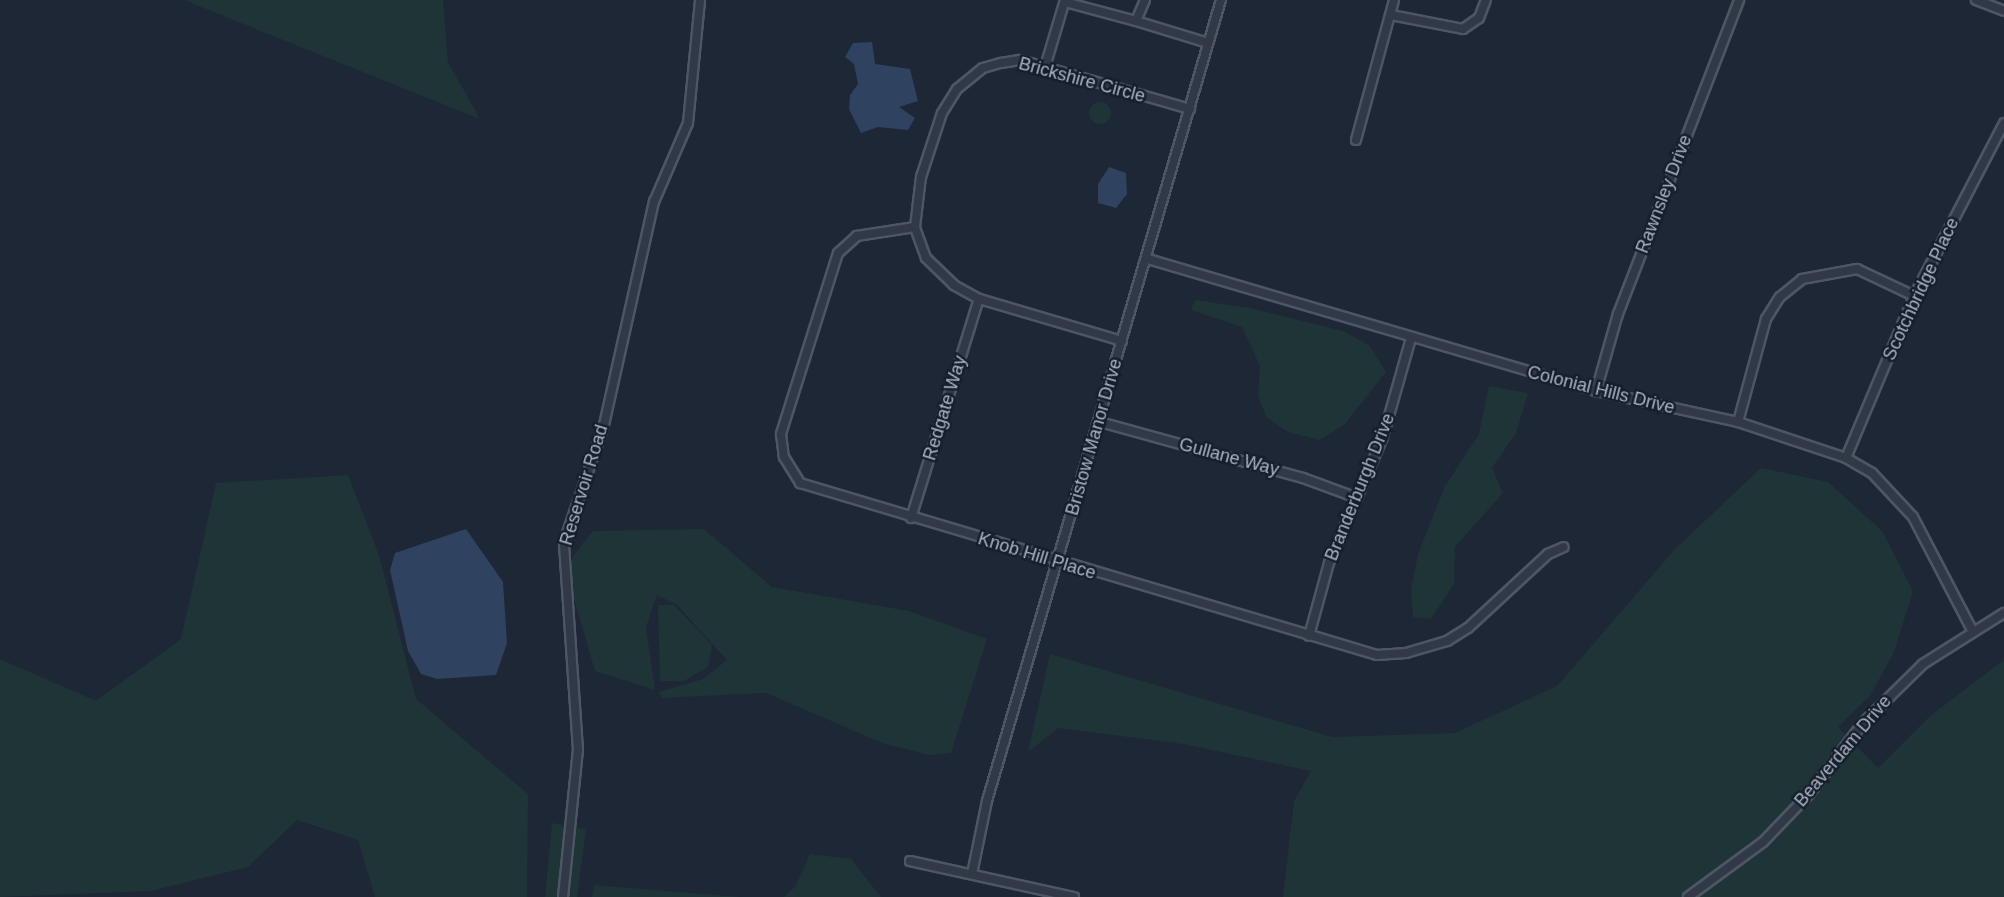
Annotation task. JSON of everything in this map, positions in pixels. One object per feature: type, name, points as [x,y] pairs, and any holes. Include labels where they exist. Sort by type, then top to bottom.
[{"type":"street","name":"Reservoir Road","points":[[563,897],[578,750],[564,542],[604,425],[654,202],[688,123],[700,0]]},
{"type":"street","points":[[1136,21],[1145,0]]},
{"type":"street","name":"Bristow Manor Drive","points":[[972,874],[987,801],[1100,422],[1221,0]]},
{"type":"street","points":[[1356,140],[1394,0]]},
{"type":"street","points":[[1391,16],[1463,29],[1479,18],[1486,0]]},
{"type":"street","name":"Rawnsley Drive","points":[[1596,391],[1618,314],[1739,0]]},
{"type":"street","points":[[1976,0],[2004,11]]},
{"type":"street","points":[[1045,67],[1065,1],[1208,43]]},
{"type":"street","name":"Brickshire Circle","points":[[1122,341],[979,299],[954,285],[926,258],[915,227],[921,177],[942,113],[957,89],[983,68],[1001,63],[1020,60],[1189,109]]},
{"type":"street","name":"Scotchbridge Place","points":[[1846,458],[1914,296],[2004,123]]},
{"type":"street","name":"Knob Hill Place","points":[[915,227],[857,236],[838,253],[781,434],[784,457],[800,483],[1057,562],[1377,655],[1406,653],[1447,641],[1485,613],[1548,554],[1563,547]]},
{"type":"street","name":"Colonial Hills Drive","points":[[1147,259],[1596,391],[1738,422],[1846,458],[1872,473],[1913,517],[1972,630]]},
{"type":"street","points":[[1738,422],[1766,319],[1780,297],[1802,279],[1857,269],[1914,296]]},
{"type":"street","name":"Redgate Way","points":[[911,518],[979,299]]},
{"type":"street","name":"Branderburgh Drive","points":[[1309,636],[1329,563],[1383,437],[1411,338]]},
{"type":"street","name":"Gullane Way","points":[[1100,422],[1303,478],[1357,498]]},
{"type":"street","name":"Beaverdam Drive","points":[[1688,897],[1763,842],[1889,696],[1923,664],[1972,630],[2004,613]]},
{"type":"street","points":[[910,861],[1074,897]]},
{"type":"green space","points":[[184,0],[443,0],[448,62],[480,119]]},
{"type":"green space","points":[[1100,102],[1108,105],[1111,113],[1108,121],[1100,124],[1092,121],[1089,113],[1092,105]]},
{"type":"green space","points":[[1195,300],[1250,308],[1343,331],[1369,345],[1386,372],[1344,425],[1320,440],[1288,432],[1267,418],[1258,396],[1260,366],[1242,327],[1191,310]]},
{"type":"green space","points":[[1489,386],[1528,393],[1516,433],[1492,468],[1503,493],[1455,547],[1454,584],[1431,619],[1413,617],[1411,589],[1418,554],[1445,486],[1479,434]]},
{"type":"green space","points":[[1761,468],[1828,482],[1882,531],[1913,591],[1894,652],[1870,696],[1838,727],[1878,768],[1930,716],[2004,660],[2004,897],[1283,897],[1294,801],[1311,771],[1183,744],[1058,728],[1028,752],[1050,654],[1332,737],[1455,733],[1557,686],[1674,550]]},
{"type":"green space","points":[[348,475],[379,555],[416,699],[528,794],[527,897],[375,897],[358,840],[297,820],[248,867],[151,891],[0,897],[0,659],[96,701],[181,639],[216,483]]},
{"type":"green space","points":[[704,529],[772,587],[909,611],[987,639],[951,753],[929,755],[882,743],[766,693],[662,698],[659,692],[703,679],[727,660],[677,605],[657,595],[646,627],[655,690],[595,671],[568,578],[573,556],[593,531]]},
{"type":"green space","points":[[658,605],[674,605],[712,645],[708,667],[684,681],[660,681]]},
{"type":"green space","points":[[552,823],[586,829],[577,897],[545,897]]},
{"type":"green space","points":[[810,854],[851,859],[881,897],[784,897],[795,887]]},
{"type":"green space","points":[[594,885],[741,897],[592,897]]},
{"type":"water","points":[[872,42],[875,64],[910,69],[918,101],[899,107],[915,118],[908,130],[878,127],[861,133],[849,109],[850,95],[858,84],[854,64],[845,57],[853,43]]},
{"type":"water","points":[[1109,167],[1126,173],[1127,194],[1116,208],[1098,203],[1098,184]]},
{"type":"water","points":[[466,529],[503,582],[507,643],[496,675],[437,679],[421,674],[408,651],[390,570],[395,553]]}]
